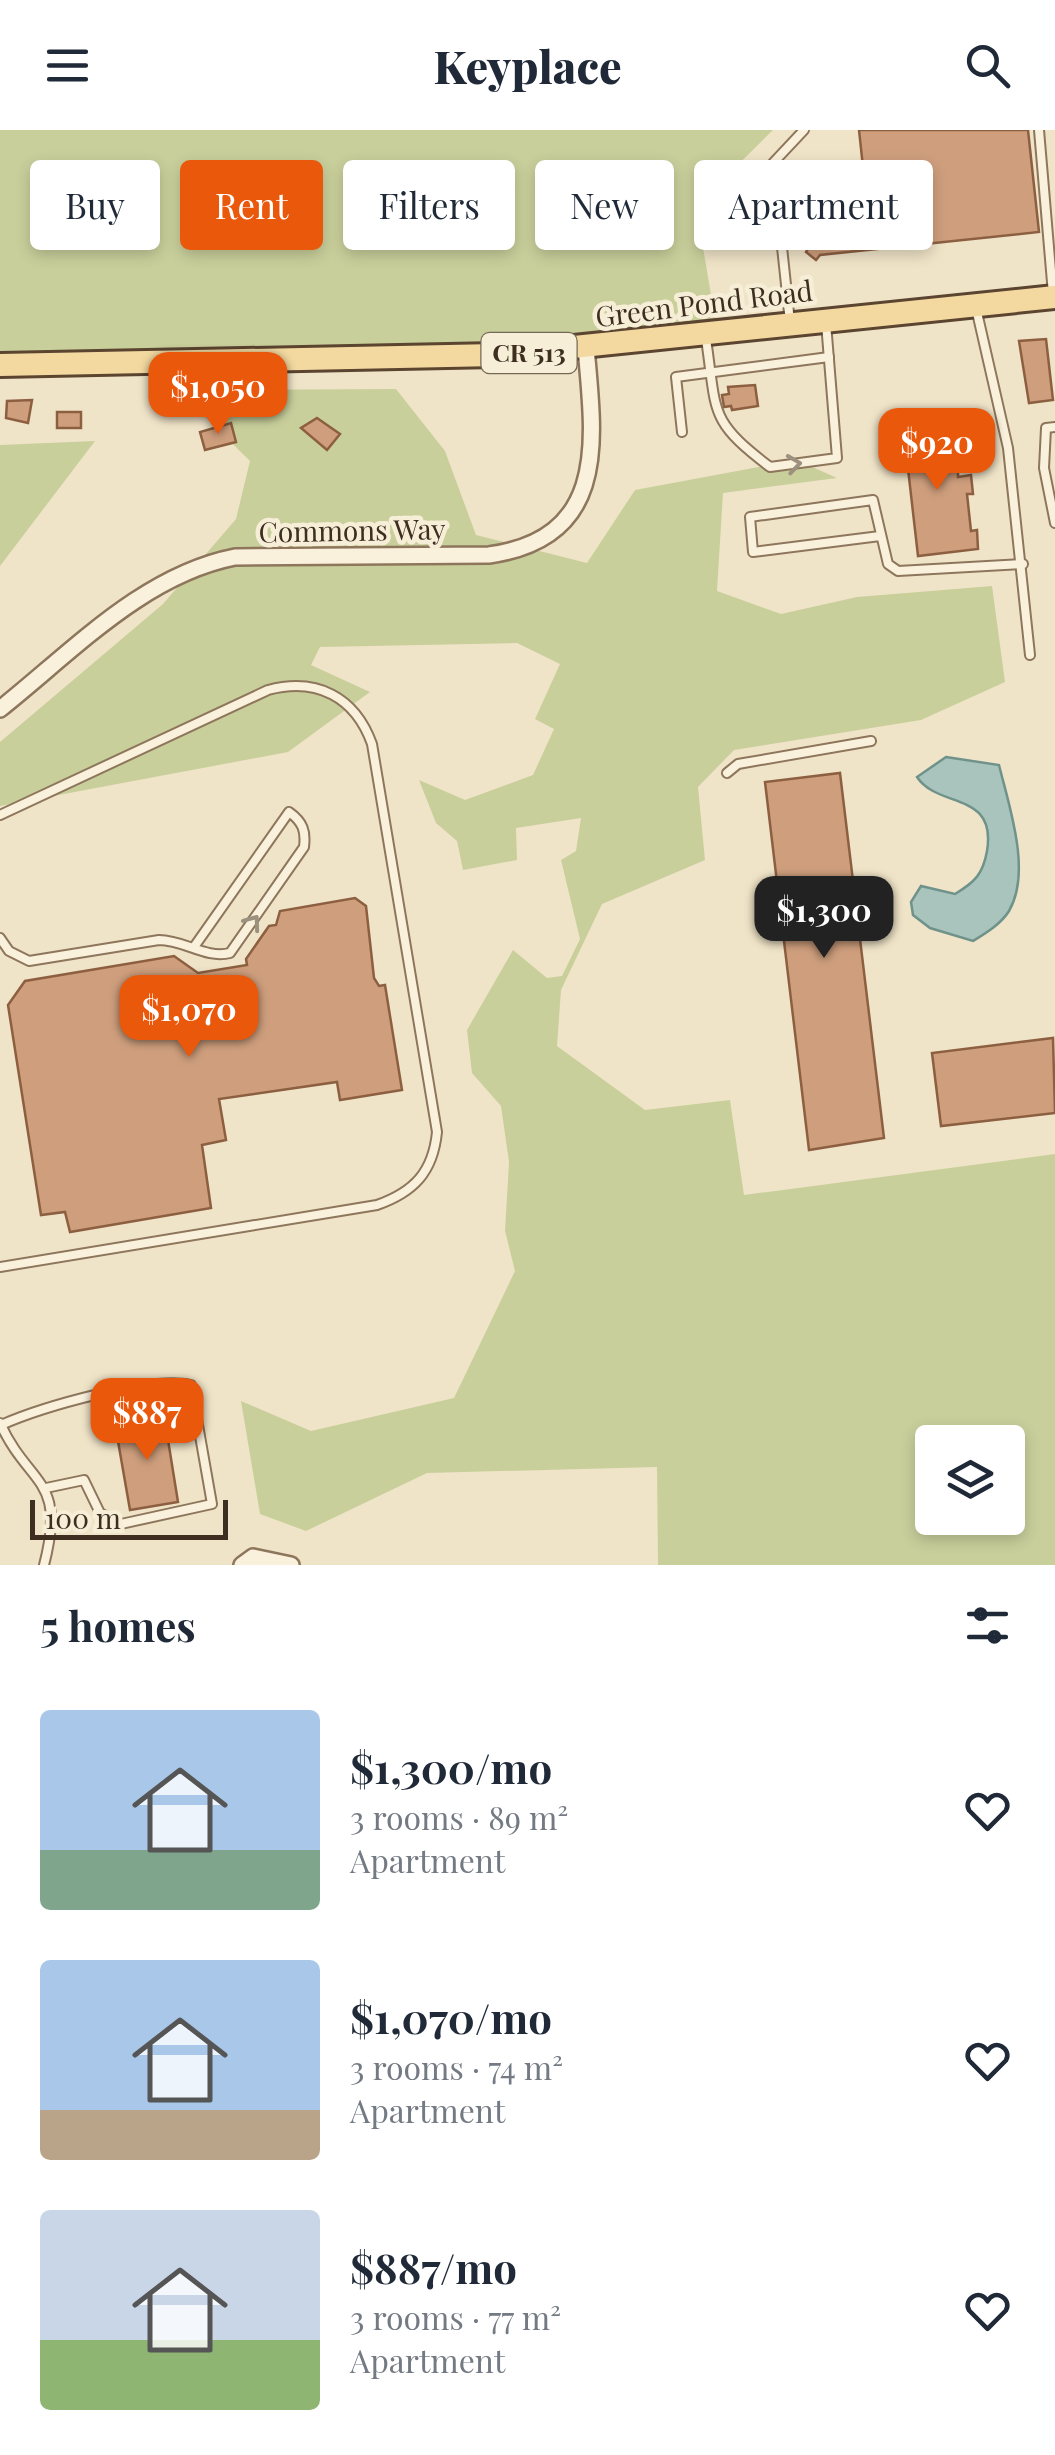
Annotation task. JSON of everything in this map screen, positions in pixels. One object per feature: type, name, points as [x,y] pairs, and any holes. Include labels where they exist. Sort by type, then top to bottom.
[{"type":"main road","name":"Green Pond Road","points":[[0,365],[405,359],[586,348],[790,322],[975,304],[1054,301]]},
{"type":"street","name":"Commons Way","points":[[0,709],[141,597],[194,566],[235,557],[488,554],[506,552],[553,530],[572,509],[592,464],[586,348]]},
{"type":"street","points":[[242,1565],[254,1557],[292,1565]]},
{"type":"lane","points":[[790,322],[773,163],[804,130]]},
{"type":"lane","points":[[1039,130],[1054,301]]},
{"type":"lane","points":[[975,304],[1008,448],[1024,564],[1030,655]]},
{"type":"lane","points":[[705,334],[719,419],[730,437],[770,467],[837,458],[826,319]]},
{"type":"lane","points":[[682,432],[676,377],[829,357]]},
{"type":"lane","points":[[1055,427],[1046,428],[1044,468],[1055,523]]},
{"type":"lane","points":[[880,536],[753,552],[750,518],[874,500],[888,564],[898,571],[1024,564]]},
{"type":"lane","points":[[0,815],[268,690],[311,685],[350,706],[372,744],[436,1132],[434,1153],[414,1188],[377,1204],[0,1267]]},
{"type":"lane","points":[[726,774],[738,764],[870,741]]},
{"type":"lane","points":[[0,938],[9,951],[29,961],[160,940],[194,947],[215,957],[230,953],[298,859],[306,834],[290,812],[194,947]]},
{"type":"lane","points":[[44,1565],[50,1523],[46,1488],[1,1424],[46,1408],[119,1391],[178,1382],[191,1385],[212,1504],[121,1524],[100,1512],[84,1480],[46,1488]]},
{"type":"green space","points":[[0,130],[773,130],[743,160],[694,160],[694,250],[703,250],[716,324],[448,344],[0,357]]},
{"type":"green space","points":[[396,389],[445,451],[476,535],[587,563],[635,490],[797,460],[837,478],[723,493],[717,591],[781,614],[857,597],[992,586],[1005,682],[921,720],[734,750],[698,787],[705,860],[602,904],[561,990],[557,1046],[645,1110],[730,1100],[744,1195],[1055,1154],[1055,1565],[658,1565],[657,1467],[427,1473],[306,1531],[260,1514],[241,1401],[311,1431],[454,1398],[515,1271],[505,1231],[509,1162],[501,1106],[472,1073],[467,1030],[513,950],[547,978],[562,976],[580,939],[561,860],[576,851],[581,818],[516,828],[517,860],[463,870],[457,841],[436,823],[419,780],[465,800],[533,775],[554,729],[535,719],[560,664],[517,643],[320,647],[311,665],[370,692],[288,752],[0,806],[0,742],[163,604],[236,519],[250,461],[178,390]]},
{"type":"green space","points":[[95,441],[0,566],[0,445]]},
{"type":"water","points":[[946,757],[999,765],[1019,858],[1016,895],[1009,911],[973,941],[930,928],[913,915],[911,902],[921,886],[955,894],[977,877],[987,851],[988,832],[975,810],[938,794],[917,777]]},
{"type":"building","points":[[859,130],[1028,130],[1039,232],[933,243],[933,160],[862,160]]},
{"type":"building","points":[[868,250],[820,255],[816,260],[806,252]]},
{"type":"building","points":[[1046,339],[1053,400],[1029,403],[1019,341]]},
{"type":"building","points":[[755,385],[758,406],[732,410],[731,406],[724,407],[722,395],[729,394],[728,387]]},
{"type":"building","points":[[32,400],[28,423],[6,418],[7,401]]},
{"type":"building","points":[[57,412],[81,412],[81,428],[57,428]]},
{"type":"building","points":[[317,418],[340,434],[327,450],[301,428]]},
{"type":"building","points":[[939,419],[937,440],[941,439],[943,447],[955,446],[957,455],[949,455],[950,466],[958,467],[958,477],[971,475],[973,494],[967,494],[971,531],[977,530],[978,549],[918,556],[903,425]]},
{"type":"building","points":[[231,423],[236,442],[205,450],[200,432]]},
{"type":"building","points":[[840,773],[884,1138],[809,1150],[765,782]]},
{"type":"building","points":[[355,898],[366,906],[374,978],[379,986],[385,985],[402,1090],[340,1100],[337,1082],[219,1099],[226,1140],[202,1145],[211,1208],[70,1232],[65,1212],[41,1215],[8,1005],[25,981],[174,956],[198,973],[247,965],[246,959],[269,926],[276,925],[280,911]]},
{"type":"building","points":[[1053,1038],[1055,1113],[941,1126],[932,1053]]},
{"type":"building","points":[[164,1415],[178,1502],[130,1510],[115,1424]]}]
